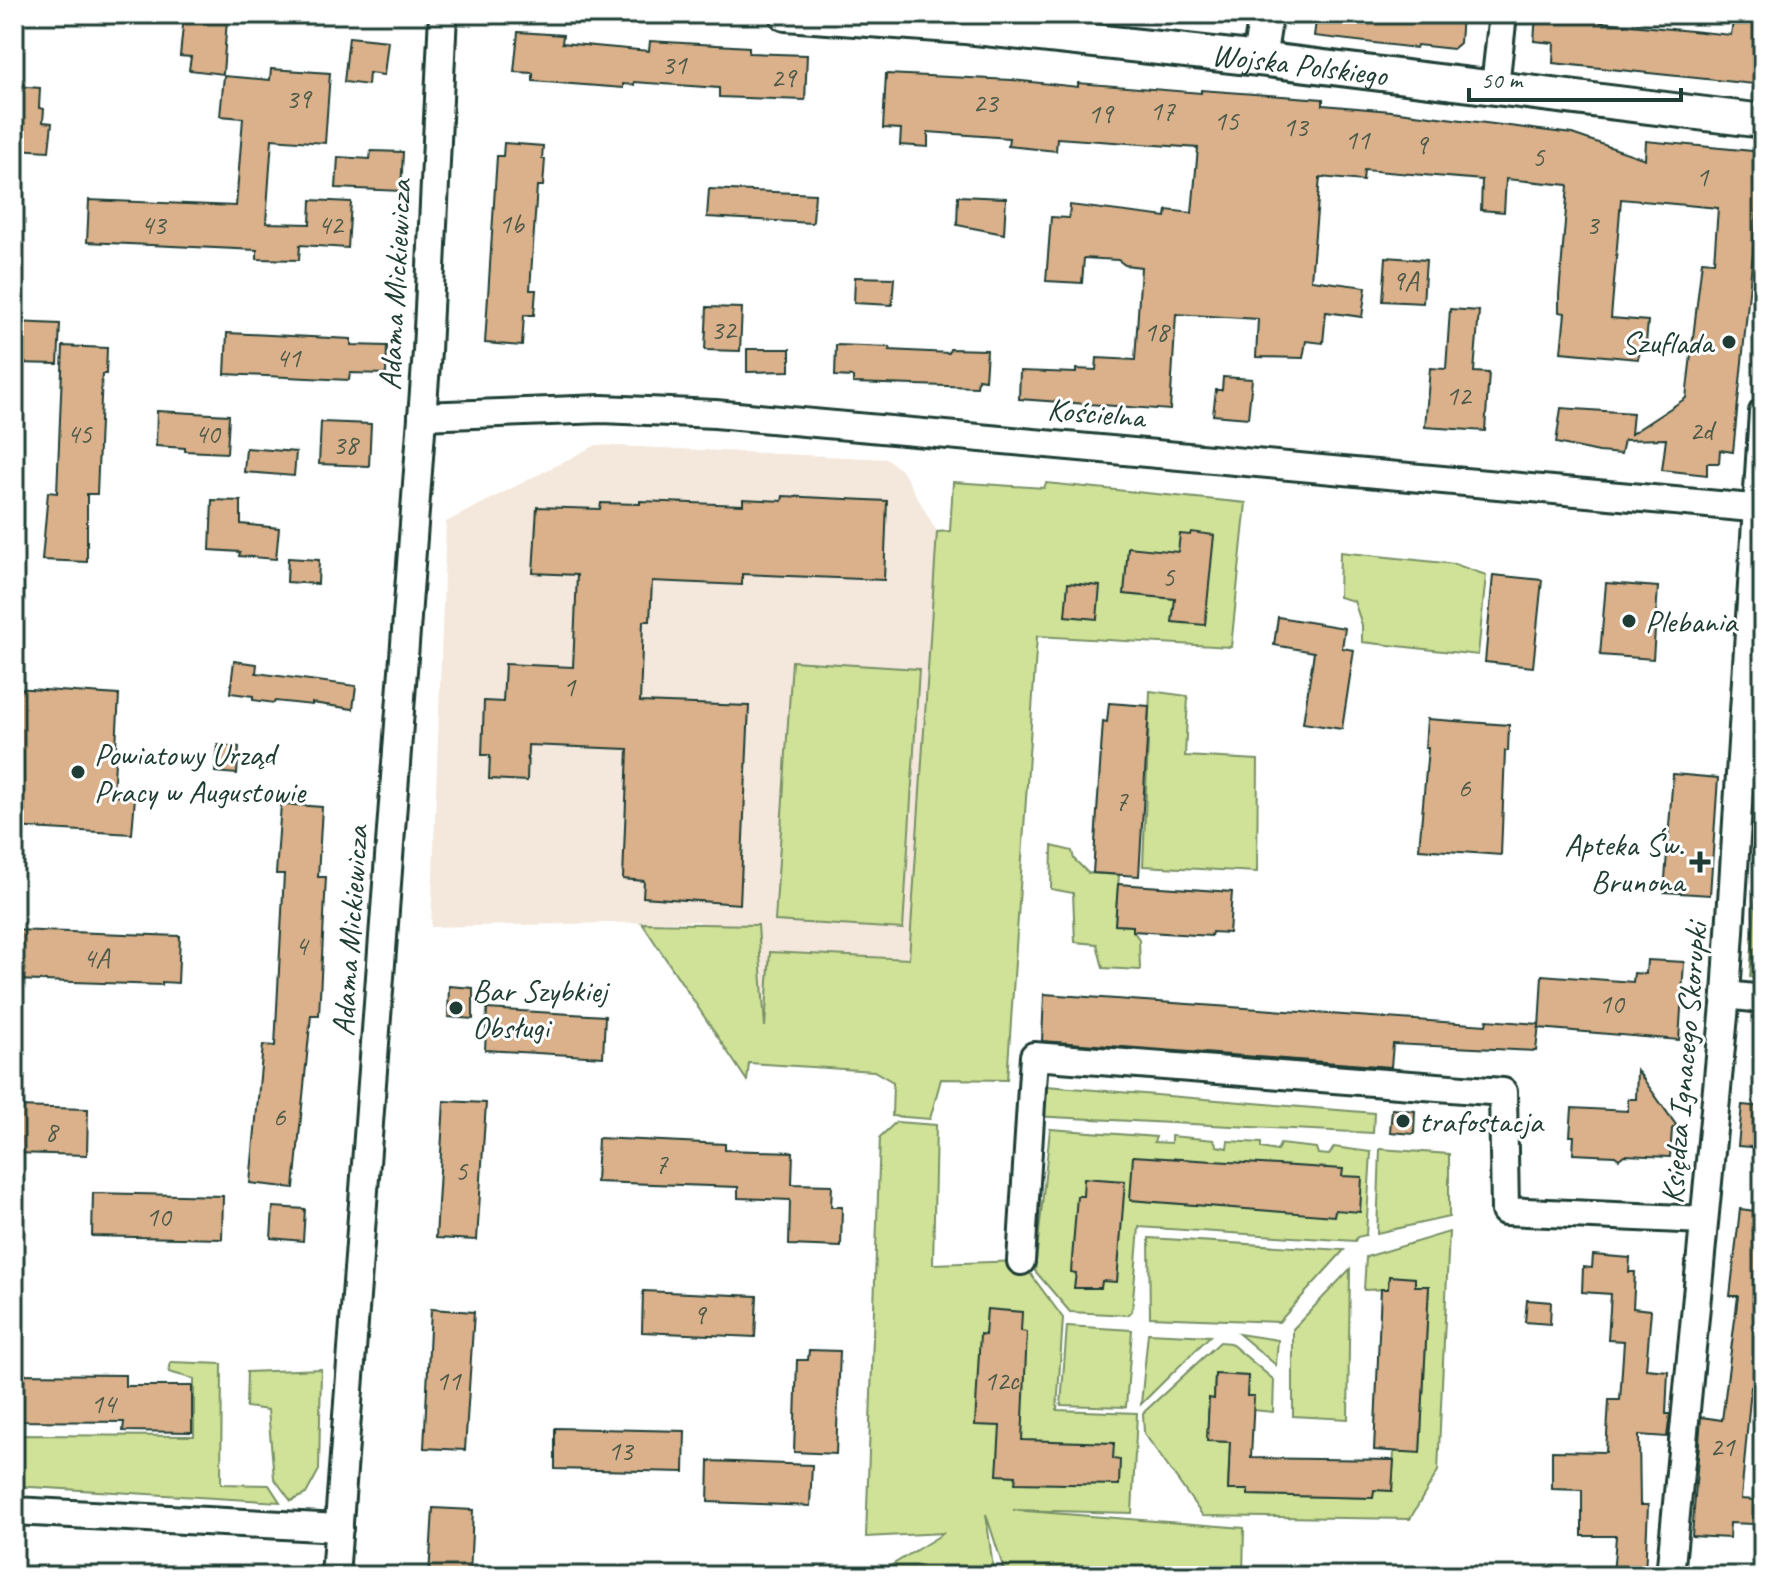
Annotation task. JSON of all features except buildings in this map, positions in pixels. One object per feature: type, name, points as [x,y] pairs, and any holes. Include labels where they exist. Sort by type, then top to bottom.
[{"type":"street","name":"Adama Mickiewicza","points":[[335,1576],[422,416],[443,14]]},
{"type":"street","name":"Wojska Polskiego","points":[[786,14],[966,27],[1259,59],[1763,121]]},
{"type":"street","points":[[1259,59],[1266,14]]},
{"type":"street","points":[[1495,86],[1503,14]]},
{"type":"street","name":"Kościelna","points":[[422,416],[602,409],[715,414],[1760,509]]},
{"type":"street","name":"Księdza Ignacego Skorupki","points":[[1670,1576],[1726,995],[1760,509],[1763,412]]},
{"type":"street","points":[[1726,995],[1763,999]]},
{"type":"street","points":[[1021,1261],[1034,1056],[1503,1092],[1505,1211],[1704,1220]]},
{"type":"street","points":[[14,1511],[339,1528]]},
{"type":"shaded area","points":[[596,445],[888,459],[903,472],[937,532],[909,959],[762,1052],[699,921],[431,927],[446,522]]},
{"type":"green space","points":[[953,482],[1044,488],[1046,483],[1246,503],[1231,647],[1037,636],[1007,1080],[941,1079],[930,1119],[892,1116],[893,1082],[874,1071],[749,1063],[747,1081],[642,923],[758,925],[765,1027],[770,952],[909,959],[937,532],[950,531]]},
{"type":"green space","points":[[1340,552],[1454,564],[1486,575],[1478,655],[1362,642],[1362,625],[1354,601],[1339,597]]},
{"type":"green space","points":[[792,661],[919,669],[903,929],[775,921]]},
{"type":"green space","points":[[1150,691],[1188,696],[1185,756],[1258,760],[1257,872],[1143,866]]},
{"type":"green space","points":[[1763,789],[1763,978],[1750,977]]},
{"type":"green space","points":[[1052,846],[1072,851],[1074,859],[1088,873],[1119,875],[1115,925],[1133,926],[1139,939],[1140,970],[1103,968],[1097,944],[1075,942],[1073,893],[1051,889]]},
{"type":"green space","points":[[1046,1086],[1374,1113],[1373,1133],[1033,1116]]},
{"type":"green space","points":[[896,1122],[936,1125],[933,1264],[1021,1261],[1063,1318],[1057,1410],[1137,1413],[1132,1513],[1013,1510],[1244,1528],[1243,1576],[1006,1576],[986,1514],[994,1576],[874,1576],[944,1533],[866,1537],[880,1137]]},
{"type":"green space","points":[[1050,1129],[1156,1137],[1154,1142],[1171,1143],[1171,1136],[1214,1140],[1217,1146],[1227,1148],[1228,1141],[1261,1143],[1261,1148],[1277,1151],[1280,1144],[1316,1148],[1318,1154],[1329,1155],[1334,1147],[1371,1152],[1366,1235],[1357,1237],[1355,1241],[1139,1227],[1132,1311],[1128,1315],[1070,1312],[1035,1271]]},
{"type":"green space","points":[[1380,1149],[1449,1154],[1449,1217],[1377,1233]]},
{"type":"green space","points":[[1449,1232],[1438,1471],[1410,1519],[1203,1516],[1144,1433],[1143,1413],[1220,1342],[1230,1343],[1274,1380],[1273,1412],[1253,1410],[1247,1396],[1248,1376],[1215,1375],[1214,1399],[1209,1399],[1207,1440],[1230,1442],[1228,1490],[1248,1490],[1248,1495],[1373,1498],[1374,1490],[1392,1491],[1394,1452],[1420,1452],[1429,1287],[1415,1286],[1389,1276],[1388,1289],[1364,1290],[1366,1257]]},
{"type":"green space","points":[[1149,1238],[1344,1250],[1279,1322],[1150,1317]]},
{"type":"green space","points":[[1350,1269],[1348,1419],[1293,1416],[1293,1329]]},
{"type":"green space","points":[[1067,1326],[1132,1330],[1126,1407],[1061,1405]]},
{"type":"green space","points":[[1148,1333],[1210,1336],[1141,1404]]},
{"type":"green space","points":[[1239,1334],[1278,1340],[1276,1365]]},
{"type":"green space","points":[[171,1362],[222,1364],[221,1484],[269,1485],[280,1502],[14,1486],[14,1435],[194,1436],[194,1379],[169,1372]]},
{"type":"green space","points":[[321,1369],[319,1470],[306,1494],[291,1501],[274,1478],[268,1410],[246,1407],[247,1372]]},
{"type":"place","name":"Szuflada","points":[[1729,342]]},
{"type":"place","name":"Plebania","points":[[1629,621]]},
{"type":"place","name":"Powiatowy Urząd Pracy w Augustowie","points":[[78,772]]},
{"type":"place","name":"Apteka Św. Brunona","points":[[1700,862]]},
{"type":"place","name":"Bar Szybkiej Obsługi","points":[[456,1008]]},
{"type":"place","name":"trafostacja","points":[[1403,1121]]}]
